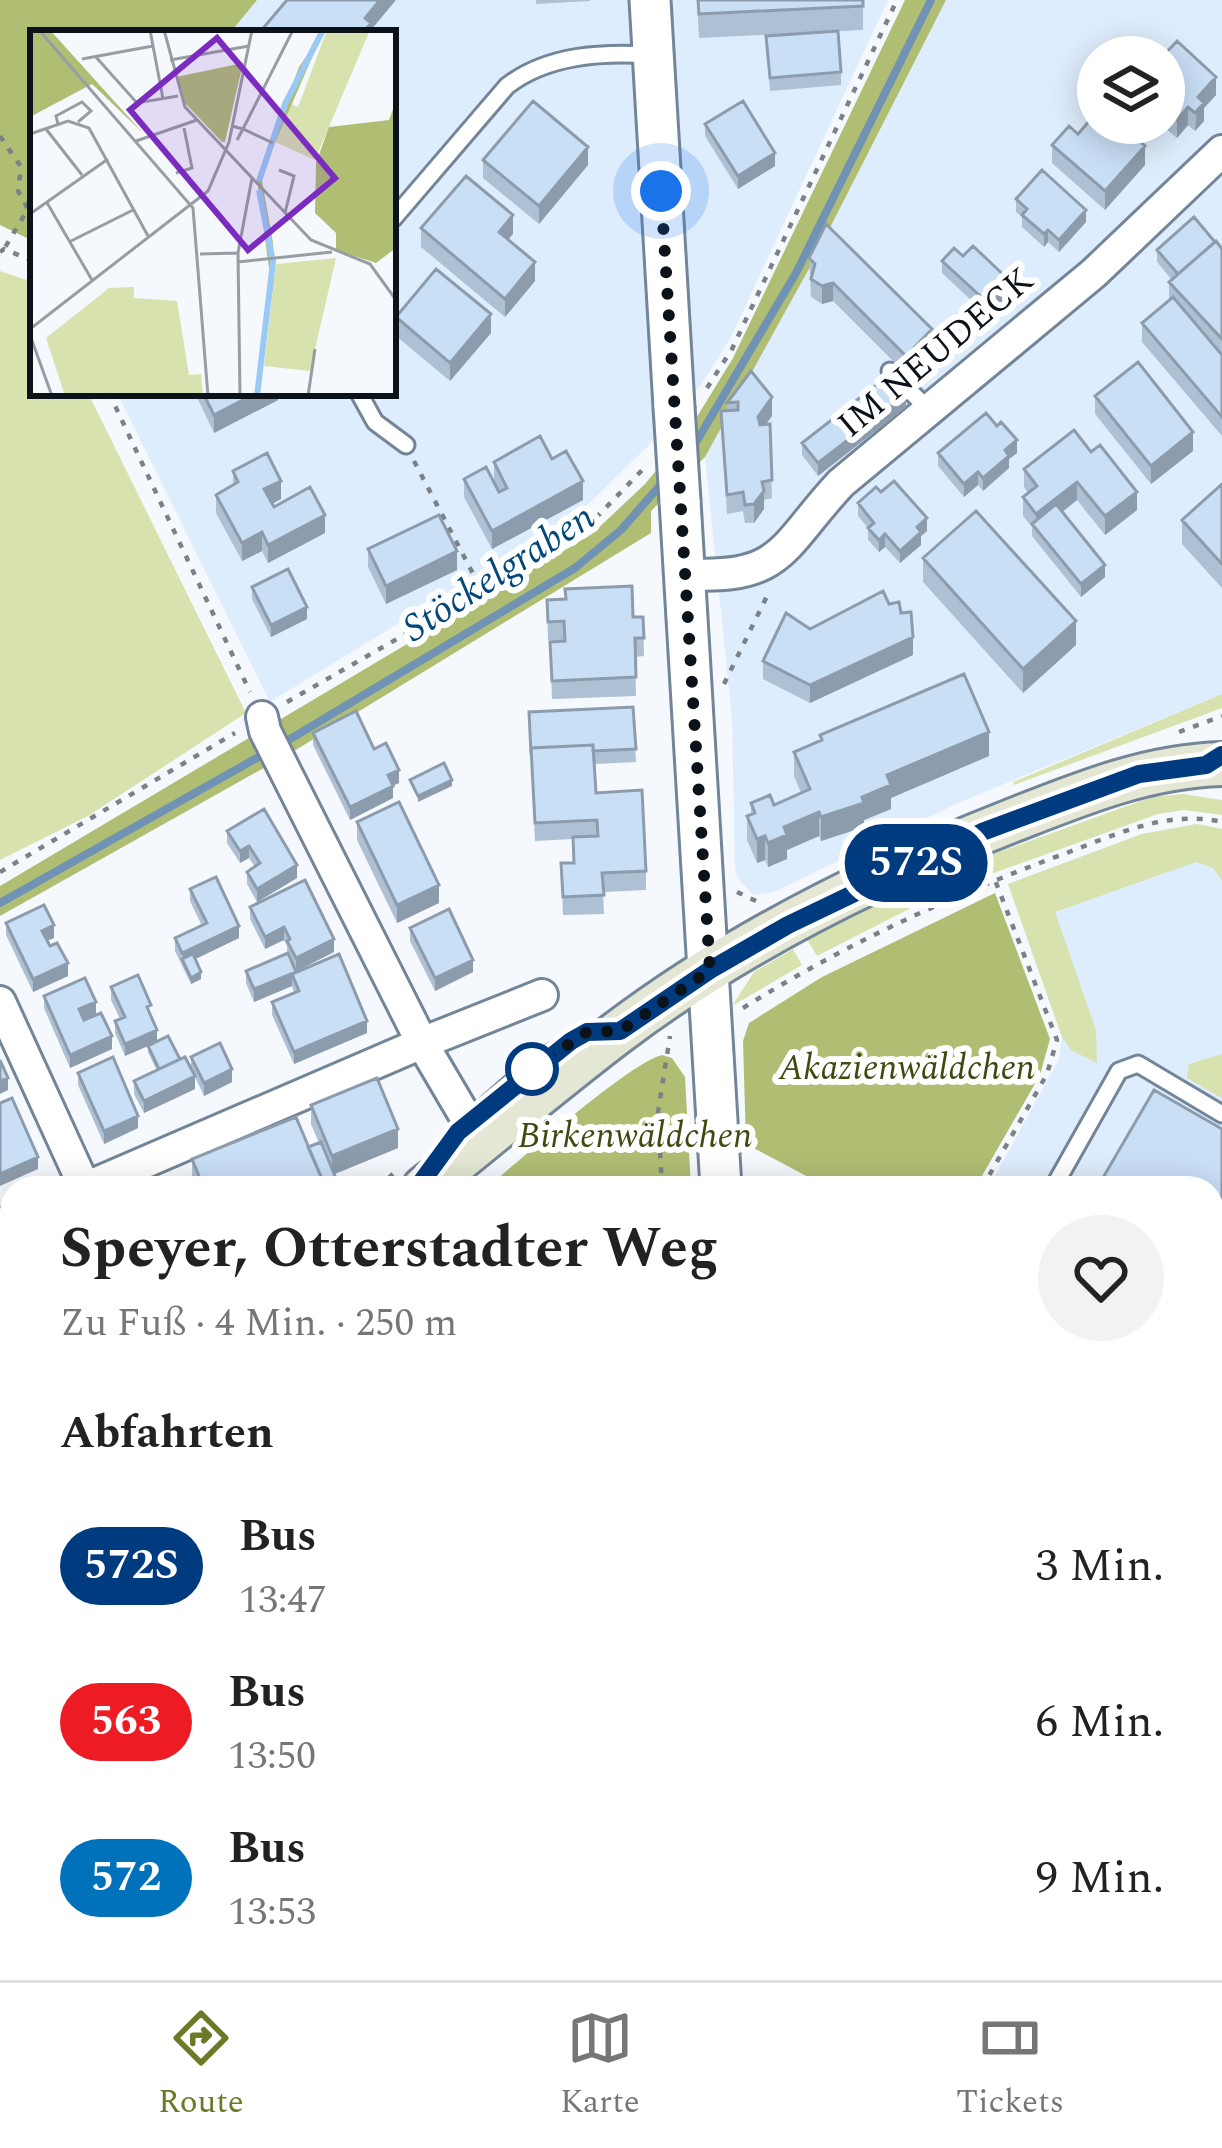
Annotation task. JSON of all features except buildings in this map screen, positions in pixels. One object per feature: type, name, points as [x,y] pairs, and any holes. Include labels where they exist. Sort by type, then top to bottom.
[{"type":"main road","points":[[455,1161],[665,1000],[837,899],[982,832],[1139,774],[1218,765]]},
{"type":"street","points":[[650,0],[687,404],[680,501],[720,1176]]},
{"type":"street","name":"IM NEUDECK","points":[[685,574],[729,577],[764,566],[786,549],[841,483],[1094,273],[1222,151]]},
{"type":"street","points":[[263,724],[422,1043],[455,1161]]},
{"type":"street","points":[[113,1176],[542,995]]},
{"type":"street","points":[[0,1002],[80,1176]]},
{"type":"lane","points":[[396,216],[507,86],[528,69],[565,59],[654,55]]},
{"type":"lane","points":[[890,371],[927,408]]},
{"type":"lane","points":[[361,396],[375,422],[406,445]]},
{"type":"lane","points":[[1060,1176],[1118,1071],[1138,1064],[1222,1114]]},
{"type":"path","points":[[687,404],[732,350],[897,0]]},
{"type":"path","points":[[0,136],[21,167],[18,191],[28,209],[2,250]]},
{"type":"path","points":[[111,396],[263,724]]},
{"type":"path","points":[[406,445],[482,591]]},
{"type":"path","points":[[0,872],[263,724],[577,533],[654,458]]},
{"type":"path","points":[[716,700],[786,549]]},
{"type":"path","points":[[734,1014],[812,965],[994,880],[1161,820],[1222,822]]},
{"type":"path","points":[[989,1176],[1047,1074],[1057,1040],[994,880]]},
{"type":"path","points":[[661,1176],[658,1112],[671,1044],[665,1000]]},
{"type":"shaded area","points":[[257,0],[888,0],[730,339],[701,385],[647,447],[579,513],[270,702],[118,396],[396,396],[396,30],[232,30]]},
{"type":"shaded area","points":[[946,0],[1222,0],[1222,694],[958,803],[774,892],[753,895],[737,877],[735,867],[732,719],[705,457],[810,267]]},
{"type":"shaded area","points":[[1197,824],[1222,829],[1222,1176],[995,1176],[1059,1059],[1062,1037],[1008,884],[1142,834]]},
{"type":"green space","points":[[0,0],[257,0],[232,30],[30,30],[30,240],[0,225]]},
{"type":"green space","points":[[905,0],[946,0],[810,267],[705,457],[651,511],[651,533],[294,751],[0,916],[0,886],[592,534],[645,484],[687,433],[733,358]]},
{"type":"green space","points":[[0,271],[30,281],[30,396],[89,396],[246,713],[88,816],[0,860]]},
{"type":"green space","points":[[1222,694],[1222,708],[1014,785],[1013,782]]},
{"type":"green space","points":[[1183,794],[1222,800],[1222,815],[1184,810],[1158,814],[946,890],[817,956],[807,939],[916,882],[1152,797]]},
{"type":"green space","points":[[1197,824],[1222,829],[1222,881],[1213,868],[1196,862],[1055,912],[1096,1030],[1097,1063],[1071,1050],[1062,1037],[1008,884],[1142,834]]},
{"type":"green space","name":"Akazienwäldchen","points":[[995,893],[1050,1039],[1040,1075],[982,1176],[806,1176],[746,1144],[743,1041],[749,1023],[822,977]]},
{"type":"green space","points":[[793,949],[802,965],[732,1006],[754,972]]},
{"type":"green space","points":[[1222,1054],[1222,1098],[1187,1078],[1189,1064]]},
{"type":"green space","name":"Birkenwäldchen","points":[[662,1055],[672,1058],[685,1077],[690,1176],[501,1176],[601,1093]]},
{"type":"waterway","name":"Stöckelgraben","points":[[692,449],[796,273],[931,0]]},
{"type":"waterway","name":"Stöckelgraben","points":[[282,744],[575,568],[621,530],[663,482]]},
{"type":"waterway","name":"Stöckelgraben","points":[[0,903],[269,751]]},
{"type":"bus line","name":"572S","points":[[425,1176],[458,1132],[571,1041],[587,1032],[620,1031],[710,970],[837,899],[982,832],[1083,792],[1139,774],[1206,765],[1222,755]]},
{"type":"route","points":[[532,1069],[587,1032],[620,1031],[710,970],[661,191]]}]
